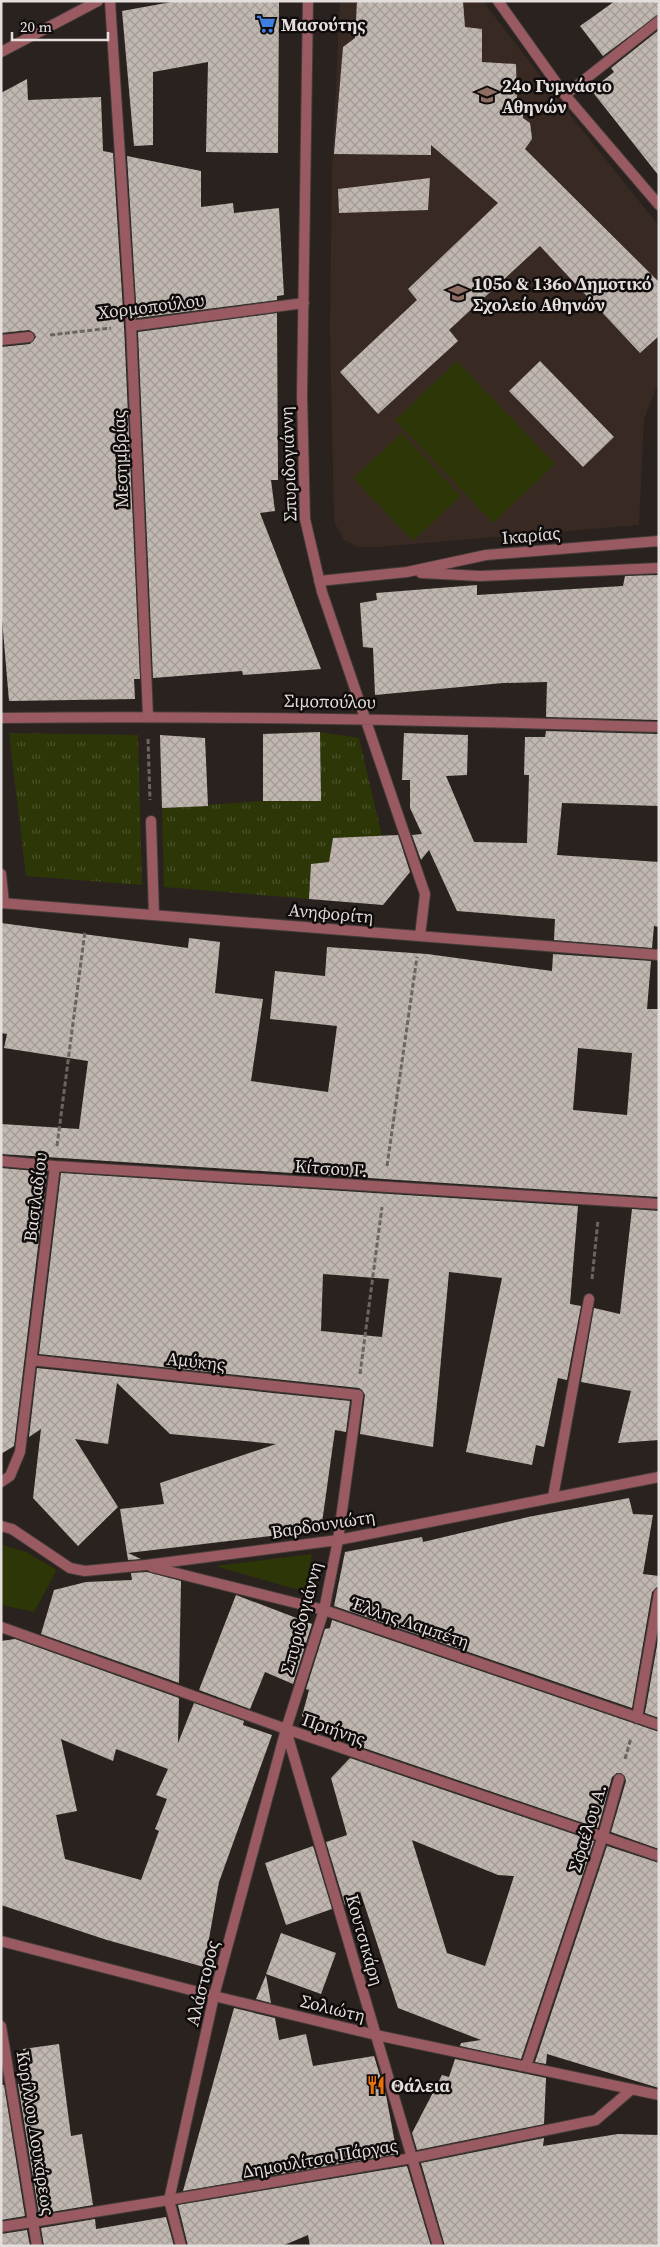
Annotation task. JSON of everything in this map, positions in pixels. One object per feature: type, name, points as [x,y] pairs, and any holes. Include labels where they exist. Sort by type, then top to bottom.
[{"type":"street","points":[[1,52],[98,1]]},
{"type":"street","name":"Μεσημβρίας","points":[[110,1],[131,326],[148,716]]},
{"type":"street","name":"Σπυριδογιάννη","points":[[308,1],[303,504],[319,581],[425,894],[420,936]]},
{"type":"street","points":[[498,1],[565,95],[659,205]]},
{"type":"street","points":[[565,95],[659,21]]},
{"type":"street","name":"Χορμοπούλου","points":[[131,326],[304,303]]},
{"type":"street","points":[[1,340],[28,337]]},
{"type":"street","name":"Ικαρίας","points":[[319,581],[407,572],[486,555],[659,541]]},
{"type":"street","name":"Ικαρίας","points":[[407,572],[480,576],[659,568]]},
{"type":"street","name":"Σιμοπούλου","points":[[1,718],[148,716],[365,718],[659,727]]},
{"type":"street","points":[[151,821],[154,915]]},
{"type":"street","points":[[1,874],[3,903]]},
{"type":"street","name":"Ανηφορίτη","points":[[3,903],[659,955]]},
{"type":"street","name":"Κίτσου Γ.","points":[[1,1161],[54,1166],[659,1204]]},
{"type":"street","name":"Βασιλαδίου","points":[[1,1482],[10,1476],[20,1452],[54,1166]]},
{"type":"street","points":[[553,1498],[589,1299]]},
{"type":"street","name":"Αμύκης","points":[[31,1360],[358,1395]]},
{"type":"street","name":"Σπυριδογιάννη","points":[[286,1729],[324,1610],[338,1540],[358,1395]]},
{"type":"street","name":"Βαρδουνιώτη","points":[[1,1526],[12,1529],[70,1568],[85,1571],[146,1566],[338,1540],[659,1477]]},
{"type":"street","name":"Έλλης Λαμπέτη","points":[[146,1566],[324,1610],[659,1725]]},
{"type":"street","points":[[637,1718],[659,1593]]},
{"type":"street","name":"Πριήνης","points":[[1,1627],[286,1729],[659,1856]]},
{"type":"street","name":"Αλάστορος","points":[[181,2246],[169,2200],[214,1996],[286,1729]]},
{"type":"street","name":"Κουτσικάρη","points":[[286,1729],[438,2246]]},
{"type":"street","name":"Σφαέλου Α.","points":[[526,2066],[603,1836],[619,1779]]},
{"type":"street","name":"Σολιώτη","points":[[1,1941],[214,1996],[376,2035],[659,2095]]},
{"type":"street","name":"Κυρίλλου Λουκάρεως","points":[[1,2026],[37,2246]]},
{"type":"street","name":"Δημουλίτσα Πάργας","points":[[1,2227],[412,2158],[596,2120],[632,2089]]},
{"type":"path","name":"Χορμοπούλου","points":[[28,337],[131,326]]},
{"type":"path","points":[[148,716],[151,821]]},
{"type":"path","name":"Βασιλαδίου","points":[[54,1166],[88,910]]},
{"type":"path","points":[[589,1299],[600,1200]]},
{"type":"path","name":"Σφαέλου Α.","points":[[619,1779],[637,1718]]},
{"type":"shaded area","points":[[340,1],[483,1],[570,115],[659,226],[659,381],[644,419],[639,525],[377,547],[358,547],[344,540],[334,522],[330,330],[332,173]]},
{"type":"green space","points":[[457,361],[555,464],[493,523],[395,420]]},
{"type":"green space","points":[[402,433],[461,496],[413,541],[353,478]]},
{"type":"green space","points":[[320,732],[359,738],[382,836],[333,838],[329,862],[311,865],[309,899],[164,887],[162,808],[263,801],[321,801]]},
{"type":"green space","points":[[9,733],[138,735],[142,885],[26,876]]},
{"type":"green space","points":[[3,1545],[26,1552],[57,1570],[34,1612],[1,1605]]},
{"type":"green space","points":[[312,1554],[306,1592],[215,1566]]},
{"type":"building","points":[[177,1],[279,1],[278,153],[206,152],[208,62],[153,72],[153,145],[134,146],[122,11]]},
{"type":"building","points":[[357,1],[463,1],[465,27],[482,29],[482,62],[516,64],[517,98],[523,99],[523,118],[530,123],[532,139],[525,149],[659,282],[659,336],[640,353],[540,246],[449,330],[458,341],[378,414],[340,372],[417,300],[408,289],[498,203],[431,145],[431,155],[334,154],[343,47],[355,38]]},
{"type":"building","points":[[615,1],[659,1],[659,14],[603,56],[580,26]]},
{"type":"building","points":[[659,30],[659,176],[591,90],[614,72],[611,68]]},
{"type":"building","points":[[27,79],[28,100],[101,97],[103,151],[113,153],[124,326],[140,679],[134,679],[135,699],[9,701],[1,607],[1,347],[30,344],[36,337],[29,330],[1,333],[1,93]]},
{"type":"building","points":[[127,156],[201,171],[201,207],[233,203],[234,213],[279,208],[284,295],[277,296],[277,300],[137,318]]},
{"type":"building","points":[[430,178],[428,210],[339,213],[338,189]]},
{"type":"building","points":[[277,313],[278,480],[271,480],[275,511],[260,513],[321,669],[243,675],[242,671],[153,678],[138,332]]},
{"type":"building","points":[[540,361],[614,437],[583,467],[509,391]]},
{"type":"building","points":[[659,575],[659,720],[546,717],[547,682],[503,683],[375,695],[373,648],[363,647],[360,603],[377,600],[376,593],[477,585],[477,595],[623,586],[625,576]]},
{"type":"building","points":[[546,731],[659,734],[659,806],[562,803],[557,855],[659,862],[659,927],[654,926],[652,948],[554,940],[555,919],[457,911],[429,850],[421,860],[412,835],[422,834],[410,808],[410,780],[402,780],[404,733],[468,735],[467,775],[446,776],[474,842],[527,843],[529,775],[524,775],[525,737],[545,737]]},
{"type":"building","points":[[320,732],[321,801],[263,801],[263,734]]},
{"type":"building","points":[[160,735],[205,738],[208,806],[162,808]]},
{"type":"building","points":[[398,835],[410,872],[383,905],[309,899],[311,864],[329,862],[333,838]]},
{"type":"building","points":[[1,923],[188,948],[189,938],[220,942],[215,993],[263,999],[251,1081],[328,1092],[337,1026],[270,1019],[275,971],[325,976],[327,947],[427,954],[552,971],[553,954],[651,961],[647,1009],[659,1009],[659,1197],[1,1154],[1,1124],[79,1129],[88,1061],[4,1048],[7,1034],[1,1033]],"holes":[[[578,1048],[632,1053],[627,1115],[573,1110]]]},
{"type":"building","points":[[1,1168],[47,1172],[14,1446],[1,1454]]},
{"type":"building","points":[[61,1173],[578,1206],[570,1304],[581,1306],[567,1380],[558,1378],[544,1447],[536,1445],[532,1465],[466,1452],[502,1278],[449,1272],[433,1447],[360,1434],[365,1395],[359,1388],[39,1354]],"holes":[[[323,1274],[389,1279],[382,1337],[321,1331]]]},
{"type":"building","points":[[632,1209],[659,1211],[659,1440],[618,1443],[631,1391],[581,1382],[594,1308],[620,1314]]},
{"type":"building","points":[[37,1368],[350,1401],[346,1432],[335,1430],[321,1530],[128,1553],[141,1559],[128,1560],[120,1509],[164,1504],[160,1483],[276,1444],[170,1434],[117,1383],[108,1444],[75,1439],[118,1507],[78,1546],[33,1498],[41,1429],[29,1437]]},
{"type":"building","points":[[629,1498],[633,1514],[653,1515],[643,1574],[659,1576],[659,1586],[652,1592],[632,1708],[334,1606],[345,1552],[422,1537],[423,1542],[528,1517]]},
{"type":"building","points":[[147,1572],[181,1581],[179,1683],[41,1634],[54,1590],[86,1582],[132,1580],[131,1573]]},
{"type":"building","points":[[236,1595],[312,1624],[293,1684],[265,1672],[250,1709],[199,1690]]},
{"type":"building","points":[[332,1620],[659,1732],[659,1849],[611,1832],[626,1781],[621,1773],[617,1773],[612,1777],[598,1828],[361,1747],[365,1743],[302,1716],[309,1690],[306,1689],[325,1629],[330,1628]]},
{"type":"building","points":[[659,1634],[659,1718],[645,1713]]},
{"type":"building","points":[[15,1639],[179,1698],[178,1743],[194,1703],[244,1721],[243,1725],[272,1735],[219,1882],[204,1967],[107,1940],[1,1905],[1,1641]],"holes":[[[61,1739],[113,1761],[116,1749],[168,1769],[156,1795],[167,1799],[155,1829],[159,1831],[141,1880],[65,1859],[56,1815],[77,1811]]]},
{"type":"building","points":[[350,1758],[594,1841],[521,2059],[460,2046],[461,2043],[481,2040],[398,2008],[360,1891],[356,1901],[345,1905],[326,1842],[347,1835],[331,1778]],"holes":[[[412,1840],[498,1875],[514,1876],[485,1966],[447,1953]]]},
{"type":"building","points":[[313,1846],[332,1909],[286,1925],[265,1863]]},
{"type":"building","points":[[607,1846],[659,1863],[659,2088],[547,2054],[546,2064],[535,2062]]},
{"type":"building","points":[[281,1933],[336,1953],[321,1994],[266,1974]]},
{"type":"building","points":[[266,1975],[271,2003],[256,1999]]},
{"type":"building","points":[[234,2008],[275,2018],[279,2040],[306,2034],[313,2066],[374,2056],[386,2095],[397,2154],[183,2191]]},
{"type":"building","points":[[59,2044],[71,2136],[82,2134],[93,2205],[39,2214],[18,2084],[27,2084],[23,2049]]},
{"type":"building","points":[[455,2059],[546,2078],[544,2124],[417,2150],[412,2133],[442,2075],[449,2077]]},
{"type":"building","points":[[1,2085],[4,2085],[25,2216],[1,2220]]},
{"type":"building","points":[[618,2134],[659,2135],[659,2246],[445,2246],[421,2163],[544,2138],[543,2146]]},
{"type":"building","points":[[407,2166],[431,2246],[310,2246],[308,2235],[282,2246],[188,2246],[178,2205]]},
{"type":"building","points":[[166,2217],[174,2246],[44,2246],[41,2228],[95,2219],[96,2229]]},
{"type":"building","points":[[27,2230],[30,2246],[1,2246],[1,2234]]},
{"type":"place","name":"Μασούτης","points":[[266,24]]},
{"type":"place","name":"24ο Γυμνάσιο Αθηνών","points":[[487,95]]},
{"type":"place","name":"105ο & 136ο Δημοτικό Σχολείο Αθηνών","points":[[458,293]]},
{"type":"place","name":"Θάλεια","points":[[376,2085]]}]
